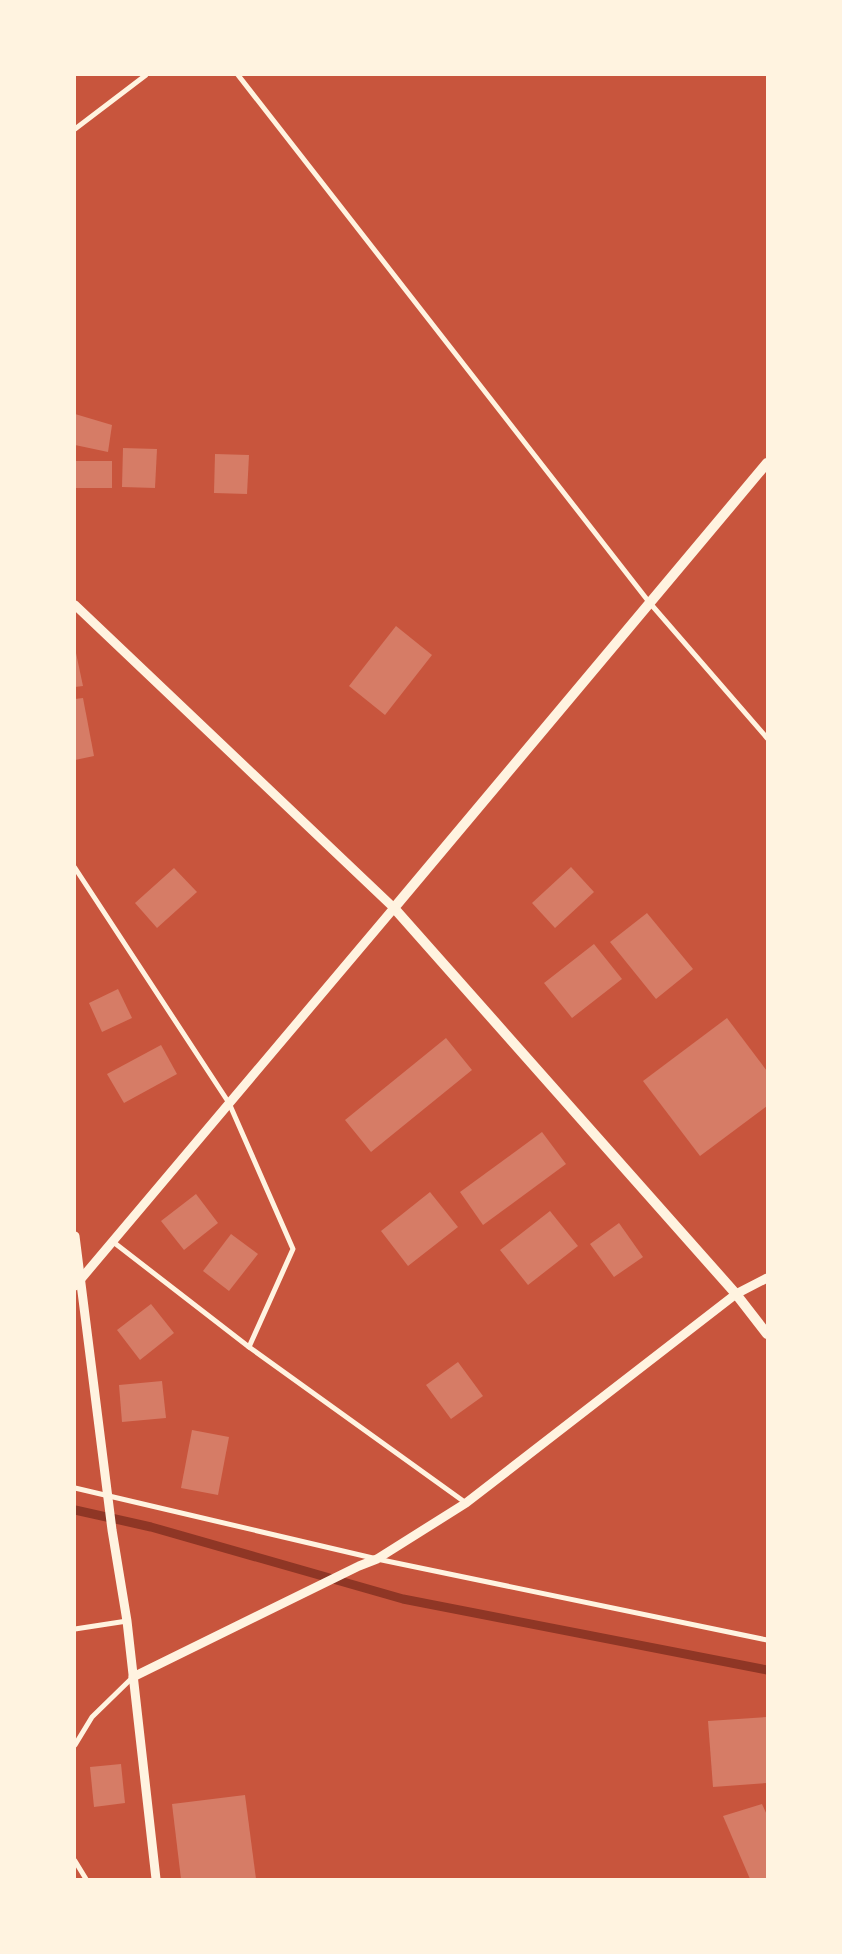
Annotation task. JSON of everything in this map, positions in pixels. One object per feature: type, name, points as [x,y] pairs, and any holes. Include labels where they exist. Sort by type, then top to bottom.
[{"type":"main road","points":[[767,463],[394,908],[736,1294],[767,1334]]},
{"type":"street","points":[[75,129],[146,75]]},
{"type":"street","points":[[238,75],[649,602],[767,738]]},
{"type":"street","points":[[75,604],[394,908],[75,1286]]},
{"type":"street","points":[[75,868],[229,1103],[292,1249],[249,1347]]},
{"type":"street","points":[[75,1236],[112,1530],[134,1677],[156,1879]]},
{"type":"street","points":[[112,1241],[249,1347],[466,1502]]},
{"type":"street","points":[[75,1744],[92,1716],[134,1677],[359,1566],[377,1559],[466,1502],[736,1294],[767,1278]]},
{"type":"street","points":[[75,1488],[377,1559],[767,1640]]},
{"type":"street","points":[[75,1629],[126,1621]]},
{"type":"street","points":[[75,1862],[86,1879]]},
{"type":"building","points":[[75,414],[112,425],[108,452],[75,445]]},
{"type":"building","points":[[123,448],[157,449],[155,488],[122,487]]},
{"type":"building","points":[[215,454],[249,455],[247,494],[214,493]]},
{"type":"building","points":[[75,461],[112,461],[112,488],[75,488]]},
{"type":"building","points":[[396,626],[432,655],[385,715],[349,686]]},
{"type":"building","points":[[75,654],[83,686],[75,687]]},
{"type":"building","points":[[83,698],[94,756],[75,760],[75,699]]},
{"type":"building","points":[[571,867],[594,892],[555,928],[532,903]]},
{"type":"building","points":[[174,868],[197,892],[157,928],[135,903]]},
{"type":"building","points":[[647,913],[693,969],[656,999],[610,942]]},
{"type":"building","points":[[594,944],[622,979],[572,1018],[544,983]]},
{"type":"building","points":[[118,989],[132,1018],[102,1032],[89,1003]]},
{"type":"building","points":[[727,1018],[767,1071],[767,1106],[700,1156],[643,1081]]},
{"type":"building","points":[[446,1038],[472,1070],[371,1152],[345,1120]]},
{"type":"building","points":[[161,1045],[177,1074],[124,1103],[107,1074]]},
{"type":"building","points":[[542,1132],[566,1164],[483,1225],[460,1192]]},
{"type":"building","points":[[430,1192],[458,1227],[408,1266],[381,1231]]},
{"type":"building","points":[[196,1194],[218,1223],[184,1250],[161,1221]]},
{"type":"building","points":[[550,1211],[578,1246],[528,1285],[500,1250]]},
{"type":"building","points":[[619,1223],[643,1257],[614,1277],[590,1244]]},
{"type":"building","points":[[231,1234],[258,1254],[229,1291],[203,1271]]},
{"type":"building","points":[[151,1304],[174,1333],[140,1360],[117,1330]]},
{"type":"building","points":[[458,1362],[483,1396],[451,1419],[426,1385]]},
{"type":"building","points":[[162,1381],[166,1418],[122,1422],[119,1385]]},
{"type":"building","points":[[192,1430],[229,1437],[218,1495],[181,1488]]},
{"type":"building","points":[[767,1717],[767,1783],[713,1787],[708,1721]]},
{"type":"building","points":[[121,1764],[125,1803],[94,1807],[90,1767]]},
{"type":"building","points":[[245,1795],[256,1879],[181,1879],[172,1804]]},
{"type":"building","points":[[762,1804],[767,1815],[767,1879],[750,1879],[723,1816]]},
{"type":"waterway","points":[[75,1510],[151,1527],[403,1599],[767,1670]]}]
